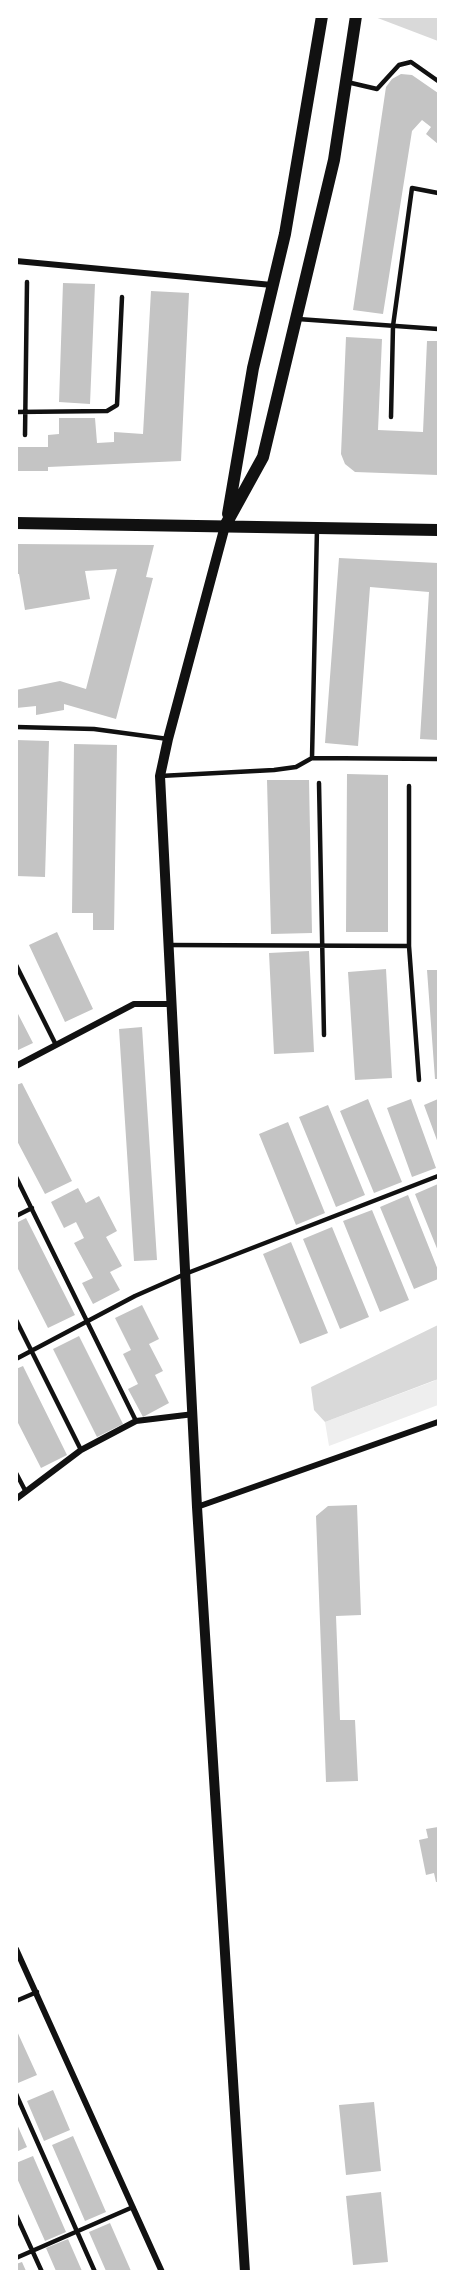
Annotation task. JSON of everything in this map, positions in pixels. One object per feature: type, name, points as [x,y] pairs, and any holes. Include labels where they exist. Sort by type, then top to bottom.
[{"type":"main road","points":[[225,526],[253,368],[285,234],[322,16]]},
{"type":"main road","points":[[225,526],[263,457],[334,160],[356,16]]},
{"type":"main road","points":[[16,524],[438,530]]},
{"type":"street","points":[[16,261],[272,285]]},
{"type":"street","points":[[225,526],[160,776],[198,1507],[245,2271]]},
{"type":"street","points":[[16,1066],[134,1004],[171,1004]]},
{"type":"street","points":[[16,1499],[81,1450],[136,1421],[194,1414]]},
{"type":"street","points":[[198,1507],[438,1422]]},
{"type":"street","points":[[16,1949],[162,2271]]},
{"type":"lane","points":[[346,82],[377,89],[399,65],[411,62],[438,81]]},
{"type":"lane","points":[[391,417],[393,326],[412,189],[438,193]]},
{"type":"lane","points":[[26,435],[27,282]]},
{"type":"lane","points":[[16,412],[107,411],[117,405],[122,297]]},
{"type":"lane","points":[[295,318],[438,329]]},
{"type":"lane","points":[[312,758],[317,528]]},
{"type":"lane","points":[[16,727],[94,729],[168,739]]},
{"type":"lane","points":[[160,776],[274,770],[296,767],[312,758],[438,759]]},
{"type":"lane","points":[[319,783],[324,1035]]},
{"type":"lane","points":[[409,786],[409,946],[419,1080]]},
{"type":"lane","points":[[168,945],[409,946]]},
{"type":"lane","points":[[16,965],[56,1045]]},
{"type":"lane","points":[[16,1359],[135,1296],[185,1274],[438,1176]]},
{"type":"lane","points":[[16,1177],[136,1421]]},
{"type":"lane","points":[[16,1216],[32,1208]]},
{"type":"lane","points":[[16,1320],[81,1450]]},
{"type":"lane","points":[[16,1473],[26,1493]]},
{"type":"lane","points":[[16,2001],[37,1992]]},
{"type":"lane","points":[[16,2094],[95,2271]]},
{"type":"lane","points":[[16,2258],[133,2207]]},
{"type":"lane","points":[[16,2215],[42,2271]]},
{"type":"shaded area","points":[[375,17],[438,17],[438,41]]},
{"type":"shaded area","points":[[438,1325],[438,1379],[325,1422],[314,1410],[311,1387]]},
{"type":"shaded area","points":[[438,1376],[438,1405],[329,1446],[325,1422],[434,1381]]},
{"type":"building","points":[[401,74],[412,75],[438,93],[438,144],[426,134],[431,127],[422,120],[412,131],[383,314],[353,310],[386,87],[392,79]]},
{"type":"building","points":[[63,283],[95,284],[90,404],[59,402]]},
{"type":"building","points":[[151,291],[189,293],[181,461],[48,467],[48,471],[16,471],[16,447],[48,447],[48,435],[59,434],[59,418],[95,418],[97,443],[114,442],[114,432],[143,434]]},
{"type":"building","points":[[346,337],[382,339],[378,430],[423,432],[427,341],[438,341],[438,475],[355,472],[345,464],[341,454]]},
{"type":"building","points":[[16,544],[154,545],[146,577],[153,578],[116,719],[64,704],[64,710],[36,715],[36,706],[16,708],[16,690],[60,681],[86,689],[117,569],[85,571],[90,599],[25,610],[19,574],[16,574]]},
{"type":"building","points":[[339,558],[438,563],[438,740],[420,739],[429,592],[370,587],[358,746],[325,743]]},
{"type":"building","points":[[16,740],[49,741],[45,877],[16,876]]},
{"type":"building","points":[[74,744],[117,745],[114,930],[93,930],[93,913],[72,913]]},
{"type":"building","points":[[347,774],[388,775],[388,932],[346,932]]},
{"type":"building","points":[[267,780],[309,780],[312,933],[271,934]]},
{"type":"building","points":[[57,932],[93,1009],[65,1022],[29,945]]},
{"type":"building","points":[[309,951],[314,1052],[274,1054],[269,953]]},
{"type":"building","points":[[386,969],[392,1078],[355,1080],[348,972]]},
{"type":"building","points":[[427,970],[438,970],[438,1079],[435,1079]]},
{"type":"building","points":[[16,1010],[33,1043],[16,1051]]},
{"type":"building","points":[[142,1027],[157,1260],[134,1261],[119,1029]]},
{"type":"building","points":[[22,1083],[72,1181],[45,1194],[16,1139],[16,1085]]},
{"type":"building","points":[[368,1099],[402,1182],[374,1193],[340,1111]]},
{"type":"building","points":[[411,1099],[436,1168],[412,1177],[387,1108]]},
{"type":"building","points":[[438,1099],[438,1143],[424,1105]]},
{"type":"building","points":[[328,1105],[365,1195],[336,1207],[299,1117]]},
{"type":"building","points":[[288,1122],[325,1213],[296,1225],[259,1134]]},
{"type":"building","points":[[438,1184],[438,1251],[415,1194]]},
{"type":"building","points":[[78,1188],[86,1203],[99,1196],[117,1231],[106,1237],[122,1266],[110,1272],[120,1290],[93,1304],[82,1283],[93,1278],[74,1243],[84,1238],[76,1222],[64,1228],[51,1202]]},
{"type":"building","points":[[408,1195],[438,1270],[438,1279],[414,1289],[380,1207]]},
{"type":"building","points":[[372,1210],[409,1300],[380,1312],[343,1221]]},
{"type":"building","points":[[26,1218],[75,1315],[48,1328],[16,1265],[16,1223]]},
{"type":"building","points":[[332,1227],[369,1317],[340,1329],[303,1239]]},
{"type":"building","points":[[291,1242],[328,1333],[300,1344],[263,1254]]},
{"type":"building","points":[[142,1305],[159,1339],[149,1344],[163,1371],[155,1375],[169,1403],[143,1417],[128,1389],[138,1384],[123,1354],[131,1350],[115,1318]]},
{"type":"building","points":[[79,1336],[123,1424],[97,1437],[53,1349]]},
{"type":"building","points":[[23,1366],[67,1455],[41,1468],[16,1419],[16,1369]]},
{"type":"building","points":[[357,1505],[361,1615],[336,1616],[340,1720],[355,1720],[358,1781],[326,1782],[316,1516],[328,1506]]},
{"type":"building","points":[[438,1827],[438,1882],[436,1882],[434,1873],[426,1875],[419,1840],[428,1838],[426,1829]]},
{"type":"building","points":[[16,2029],[37,2075],[18,2083],[16,2080]]},
{"type":"building","points":[[53,2090],[70,2130],[44,2141],[27,2101]]},
{"type":"building","points":[[374,2102],[381,2171],[346,2175],[339,2105]]},
{"type":"building","points":[[16,2122],[27,2147],[16,2152]]},
{"type":"building","points":[[73,2136],[106,2212],[85,2221],[52,2145]]},
{"type":"building","points":[[33,2156],[66,2232],[45,2241],[16,2176],[16,2163]]},
{"type":"building","points":[[381,2192],[388,2262],[353,2265],[346,2196]]},
{"type":"building","points":[[110,2223],[131,2271],[106,2271],[89,2232]]},
{"type":"building","points":[[68,2239],[82,2271],[56,2271],[46,2248]]},
{"type":"building","points":[[22,2262],[26,2271],[16,2271],[16,2264]]}]
